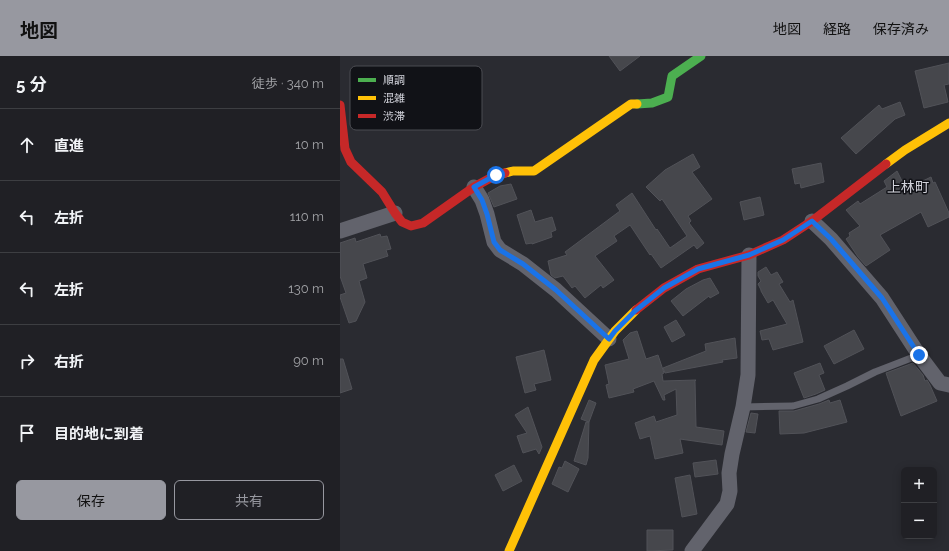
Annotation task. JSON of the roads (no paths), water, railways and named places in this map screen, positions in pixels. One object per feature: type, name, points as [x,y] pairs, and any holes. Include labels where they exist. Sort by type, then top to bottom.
[{"type":"street","points":[[340,105],[345,149],[351,162],[382,192],[402,222],[411,226],[423,223],[474,187],[496,175],[513,171],[534,171],[631,104],[652,103],[668,97],[672,76],[701,56]]},
{"type":"street","points":[[509,551],[594,360],[615,331],[635,311],[664,288],[698,269],[749,255],[783,240],[812,221],[904,150],[949,123]]},
{"type":"street","points":[[474,187],[482,200],[494,242],[500,250],[529,268],[556,290],[609,339]]},
{"type":"street","points":[[340,231],[395,213]]},
{"type":"street","points":[[812,221],[831,239],[882,298],[919,355],[940,382],[949,385]]},
{"type":"street","points":[[693,550],[727,504],[730,491],[729,473],[748,375],[749,255]]},
{"type":"lane","points":[[743,407],[793,406],[818,399],[875,372],[919,355]]},
{"type":"district","name":"上林町","points":[[908,187]]}]
